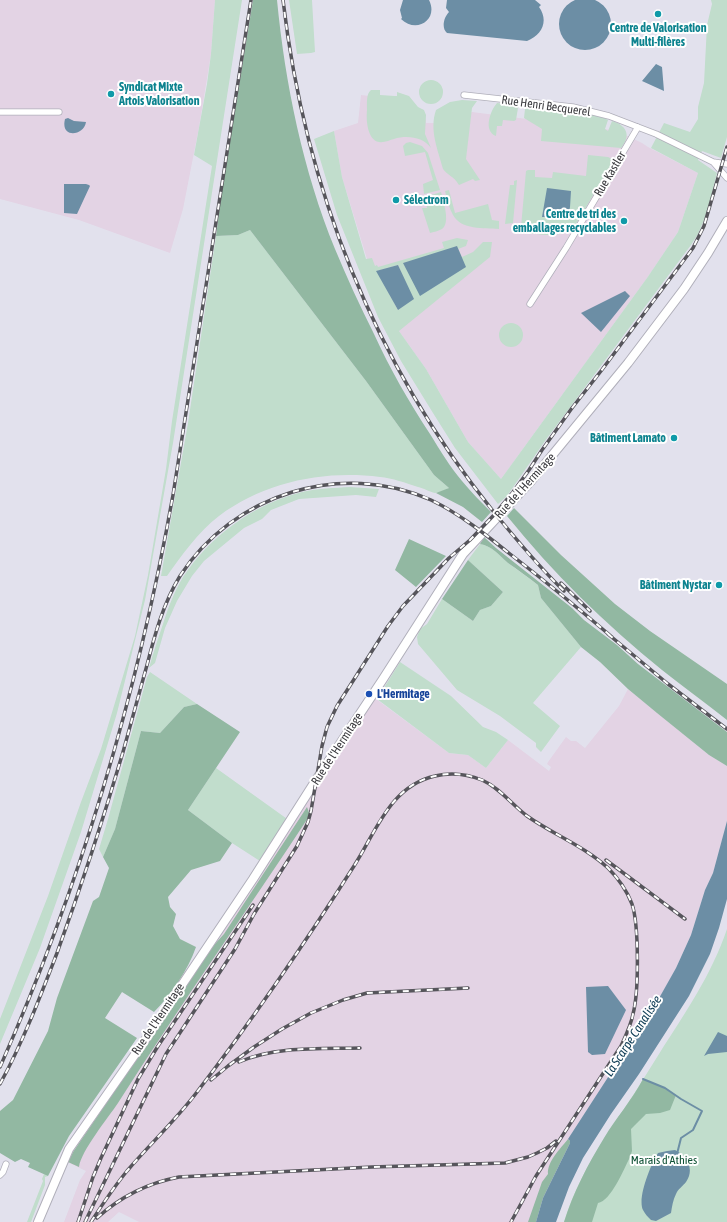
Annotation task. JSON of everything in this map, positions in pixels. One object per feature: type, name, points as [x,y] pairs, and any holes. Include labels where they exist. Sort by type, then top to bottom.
[{"type":"street","name":"Rue Henri Becquerel","points":[[464,95],[572,107],[609,116],[638,126],[713,162],[727,164]]},
{"type":"street","points":[[0,112],[59,112]]},
{"type":"street","name":"Rue Kastler","points":[[530,304],[566,248],[638,126]]},
{"type":"street","name":"Rue Henri Becquerel","points":[[713,162],[727,178]]},
{"type":"street","name":"Rue de l'Hermitage","points":[[38,1222],[69,1149],[143,1043],[248,886],[383,679],[462,554],[531,481],[638,351],[684,289],[727,221]]},
{"type":"street","points":[[0,1175],[6,1164]]},
{"type":"shaded area","points":[[0,0],[215,0],[211,54],[199,127],[183,209],[170,253],[79,220],[0,199]]},
{"type":"shaded area","points":[[361,95],[386,98],[426,119],[426,123],[434,123],[472,112],[619,132],[698,173],[678,232],[647,278],[501,479],[468,442],[426,369],[399,331],[367,259],[342,177],[334,131],[358,123]]},
{"type":"shaded area","points":[[628,689],[709,755],[727,766],[727,821],[713,873],[705,890],[691,935],[676,968],[658,1000],[568,1139],[570,1143],[543,1198],[536,1222],[139,1222],[119,1212],[108,1222],[64,1222],[80,1180],[86,1171],[63,1160],[372,696],[449,753],[468,755],[486,768],[508,740],[549,771],[551,767],[547,764],[548,762],[566,737],[571,741],[576,741],[585,748],[619,706]]},
{"type":"green space","points":[[215,0],[242,0],[173,443],[145,600],[117,713],[81,832],[40,948],[0,1044],[0,1019],[48,896],[101,749],[135,636],[148,575],[166,469],[172,421],[212,166],[194,155],[207,84]]},
{"type":"green space","points":[[253,0],[277,0],[280,31],[290,95],[297,126],[314,189],[344,271],[387,360],[415,410],[453,470],[491,512],[482,522],[463,507],[436,493],[449,488],[434,475],[366,381],[250,230],[238,235],[216,236]]},
{"type":"green space","points":[[289,0],[312,0],[315,52],[297,54]]},
{"type":"green space","points":[[711,0],[727,0],[727,137],[721,158],[702,151],[698,160],[717,173],[710,201],[698,234],[545,441],[507,496],[498,504],[455,448],[401,361],[378,317],[337,215],[314,139],[334,131],[342,177],[366,259],[372,258],[375,266],[377,265],[378,267],[444,248],[442,242],[457,238],[468,240],[466,246],[458,249],[466,266],[462,257],[473,252],[483,242],[492,242],[490,257],[399,331],[426,369],[468,442],[501,479],[647,278],[678,232],[698,173],[651,148],[664,123],[690,132],[698,119],[698,107],[704,83],[707,25],[712,4]],"holes":[[[398,265],[403,277],[398,310],[377,271]]]},
{"type":"green space","points":[[431,80],[440,83],[443,92],[440,101],[431,104],[422,101],[419,92],[422,83]]},
{"type":"green space","points":[[371,90],[380,90],[380,95],[397,96],[397,92],[409,96],[418,107],[424,110],[426,115],[425,134],[431,148],[424,141],[409,137],[383,142],[375,140],[368,129],[367,119],[367,99]]},
{"type":"green space","points":[[462,100],[477,101],[472,108],[466,159],[480,180],[475,181],[473,179],[459,185],[455,179],[443,169],[435,140],[433,125],[436,110],[450,102]]},
{"type":"green space","points":[[497,103],[515,105],[518,108],[516,120],[503,120],[502,126],[497,126],[496,136],[490,130],[489,121],[492,111]]},
{"type":"green space","points":[[530,106],[536,107],[539,110],[550,111],[553,109],[579,112],[604,118],[608,120],[605,129],[608,131],[612,121],[617,123],[626,131],[626,139],[621,148],[541,141],[542,129],[524,118],[525,109]]},
{"type":"green space","points":[[410,142],[422,146],[428,153],[440,190],[424,194],[423,184],[433,180],[425,152],[405,156],[403,146]]},
{"type":"green space","points":[[588,155],[608,157],[614,160],[576,224],[567,231],[558,234],[533,234],[524,231],[521,227],[526,171],[535,170],[535,177],[552,178],[553,172],[586,176]]},
{"type":"green space","points":[[517,180],[513,223],[505,224],[510,185],[514,185],[514,181]]},
{"type":"green space","points":[[449,190],[455,213],[488,204],[492,220],[499,221],[499,229],[467,226],[457,220],[449,206],[445,191]]},
{"type":"green space","points":[[441,192],[446,211],[445,226],[438,231],[430,233],[422,208],[427,208],[425,197]]},
{"type":"green space","points":[[250,230],[366,381],[434,475],[449,488],[435,493],[389,478],[359,475],[316,477],[275,487],[237,504],[211,522],[197,536],[167,576],[161,576],[188,423],[216,236],[238,235]]},
{"type":"green space","points":[[511,323],[520,326],[523,335],[520,344],[511,347],[502,344],[499,335],[502,326]]},
{"type":"green space","points":[[350,487],[379,489],[376,497],[356,495],[299,499],[271,510],[262,519],[244,528],[204,561],[192,576],[177,601],[165,628],[155,663],[149,668],[167,612],[183,577],[206,548],[220,535],[250,513],[284,497],[326,488]]},
{"type":"green space","points":[[514,508],[561,555],[615,604],[650,631],[727,684],[727,720],[641,653],[580,597],[561,578],[507,516]]},
{"type":"green space","points":[[484,537],[572,608],[584,620],[617,645],[638,664],[727,732],[727,766],[709,755],[657,713],[581,647],[541,598],[538,585],[492,549],[480,544]]},
{"type":"green space","points":[[409,539],[446,556],[416,587],[395,570]]},
{"type":"green space","points":[[480,544],[492,549],[538,585],[541,598],[581,647],[533,703],[560,726],[541,752],[536,747],[536,743],[500,716],[457,690],[418,644],[417,637],[420,629],[427,624],[442,599],[473,621],[480,610],[491,606],[503,592],[468,560]]},
{"type":"green space","points":[[468,560],[503,592],[491,606],[480,610],[473,621],[442,599]]},
{"type":"green space","points":[[400,662],[451,696],[483,727],[496,732],[508,740],[486,768],[468,755],[449,753],[377,699]]},
{"type":"green space","points":[[150,672],[197,704],[184,707],[160,733],[141,731],[115,829],[103,857],[99,849],[147,677]]},
{"type":"green space","points":[[197,704],[240,732],[188,810],[232,843],[220,861],[191,870],[168,897],[170,907],[176,914],[173,926],[180,939],[196,947],[193,956],[167,998],[154,1012],[122,992],[105,1018],[137,1038],[69,1136],[48,1176],[28,1167],[30,1163],[21,1159],[15,1162],[0,1153],[0,1111],[13,1100],[48,1031],[57,998],[93,901],[99,897],[109,868],[103,857],[115,829],[141,731],[160,733],[184,707]]},
{"type":"green space","points":[[216,768],[290,821],[263,863],[232,843],[188,810]]},
{"type":"green space","points":[[307,807],[310,815],[96,1135],[85,1152],[79,1167],[68,1162],[73,1152],[214,945],[224,934]]},
{"type":"green space","name":"Marais d'Athies","points":[[727,929],[727,1222],[564,1222],[577,1189],[593,1157],[697,994],[721,946]]},
{"type":"green space","points":[[643,1079],[665,1088],[676,1095],[670,1110],[660,1113],[646,1114],[631,1129],[632,1151],[630,1157],[621,1176],[608,1197],[598,1203],[592,1222],[564,1222],[576,1190],[592,1158]]},
{"type":"green space","points":[[568,1139],[570,1143],[543,1198],[536,1222],[528,1222],[542,1182],[548,1174],[548,1169],[552,1160]]},
{"type":"green space","points":[[44,1174],[48,1176],[45,1177],[45,1185],[31,1222],[27,1222],[43,1181],[42,1179]]},
{"type":"water","points":[[585,-2],[599,2],[607,10],[611,24],[607,38],[599,46],[585,50],[571,46],[563,38],[559,24],[563,10],[571,2]]},
{"type":"water","points":[[403,0],[429,0],[431,14],[428,19],[419,25],[413,25],[401,19],[400,10]]},
{"type":"water","points":[[447,0],[535,0],[541,5],[539,7],[542,12],[544,22],[537,35],[527,41],[447,33],[444,25],[449,12],[446,8]]},
{"type":"water","points":[[656,64],[662,67],[664,91],[642,81]]},
{"type":"water","points":[[68,118],[74,121],[86,122],[81,130],[73,133],[66,130],[64,125],[65,119]]},
{"type":"water","points":[[64,184],[86,184],[90,186],[77,214],[64,213]]},
{"type":"water","points":[[547,188],[571,191],[568,217],[542,217]]},
{"type":"water","points":[[457,246],[466,267],[420,296],[403,263]]},
{"type":"water","points":[[398,265],[414,299],[398,310],[376,271]]},
{"type":"water","points":[[625,291],[630,296],[601,332],[581,313]]},
{"type":"water","points":[[727,821],[727,899],[710,954],[689,996],[583,1158],[569,1187],[556,1222],[536,1222],[543,1198],[570,1143],[568,1139],[658,1000],[676,968],[691,935],[705,890],[713,873]]},
{"type":"water","points":[[608,986],[626,1010],[605,1054],[592,1055],[588,1052],[586,987]]},
{"type":"water","points":[[718,1032],[727,1036],[727,1052],[708,1054],[704,1056]]},
{"type":"water","points":[[675,1150],[686,1159],[690,1168],[689,1177],[676,1194],[671,1213],[656,1221],[651,1220],[643,1210],[642,1205],[643,1190],[646,1181],[658,1153]]},
{"type":"waterway","points":[[643,1079],[665,1088],[702,1111],[693,1130],[681,1138],[677,1154]]},
{"type":"railway","points":[[0,1067],[29,998],[81,857],[104,786],[143,641],[173,495],[251,0]]},
{"type":"railway","points":[[283,0],[293,70],[308,138],[328,205],[352,270],[380,334],[413,395],[451,454],[493,511],[536,562],[564,591]]},
{"type":"railway","points":[[85,1222],[166,1054],[235,949],[254,914],[297,846],[308,822],[322,746],[327,727],[337,706],[388,626],[403,606],[449,558],[470,540],[513,492],[572,408],[693,248],[704,226],[727,147]]},
{"type":"railway","points":[[0,1084],[31,1019],[75,903],[123,752],[153,642],[164,608],[180,576],[202,548],[229,524],[259,505],[292,492],[326,485],[361,483],[397,488],[431,500],[472,525],[549,585],[612,637]]},
{"type":"railway","points":[[561,583],[590,611]]},
{"type":"railway","points":[[608,634],[668,684],[727,729]]},
{"type":"railway","points":[[91,1222],[127,1171],[189,1102],[238,1037],[317,924],[362,853],[377,825],[395,800],[406,790],[420,781],[435,776],[453,774],[471,776],[495,787],[527,816],[599,860],[612,872],[630,899],[636,927],[637,975],[635,1004],[628,1030],[621,1046],[536,1176],[511,1222]]},
{"type":"railway","points":[[606,860],[685,919]]},
{"type":"railway","points":[[78,1222],[93,1177],[138,1079],[158,1046],[253,905]]},
{"type":"railway","points":[[211,1080],[254,1047],[282,1029],[311,1013],[343,1000],[367,993],[468,988]]},
{"type":"railway","points":[[239,1062],[268,1053],[298,1049],[360,1048]]},
{"type":"railway","points":[[97,1218],[125,1197],[145,1187],[179,1177],[372,1167],[505,1163],[528,1157],[547,1148],[556,1141]]},
{"type":"place","name":"Centre de Valorisation Multi-filères","points":[[658,14]]},
{"type":"place","name":"Syndicat Mixte Artois Valorisation","points":[[111,94]]},
{"type":"place","name":"Sélectrom","points":[[396,200]]},
{"type":"place","name":"Centre de tri des emballages recyclables","points":[[624,221]]},
{"type":"place","name":"Bâtiment Lamato","points":[[674,438]]},
{"type":"place","name":"Bâtiment Nystar","points":[[719,585]]},
{"type":"place","name":"L'Hermitage","points":[[369,694]]},
{"type":"water label","name":"La Scarpe Canalisée","points":[[633,1036]]}]
